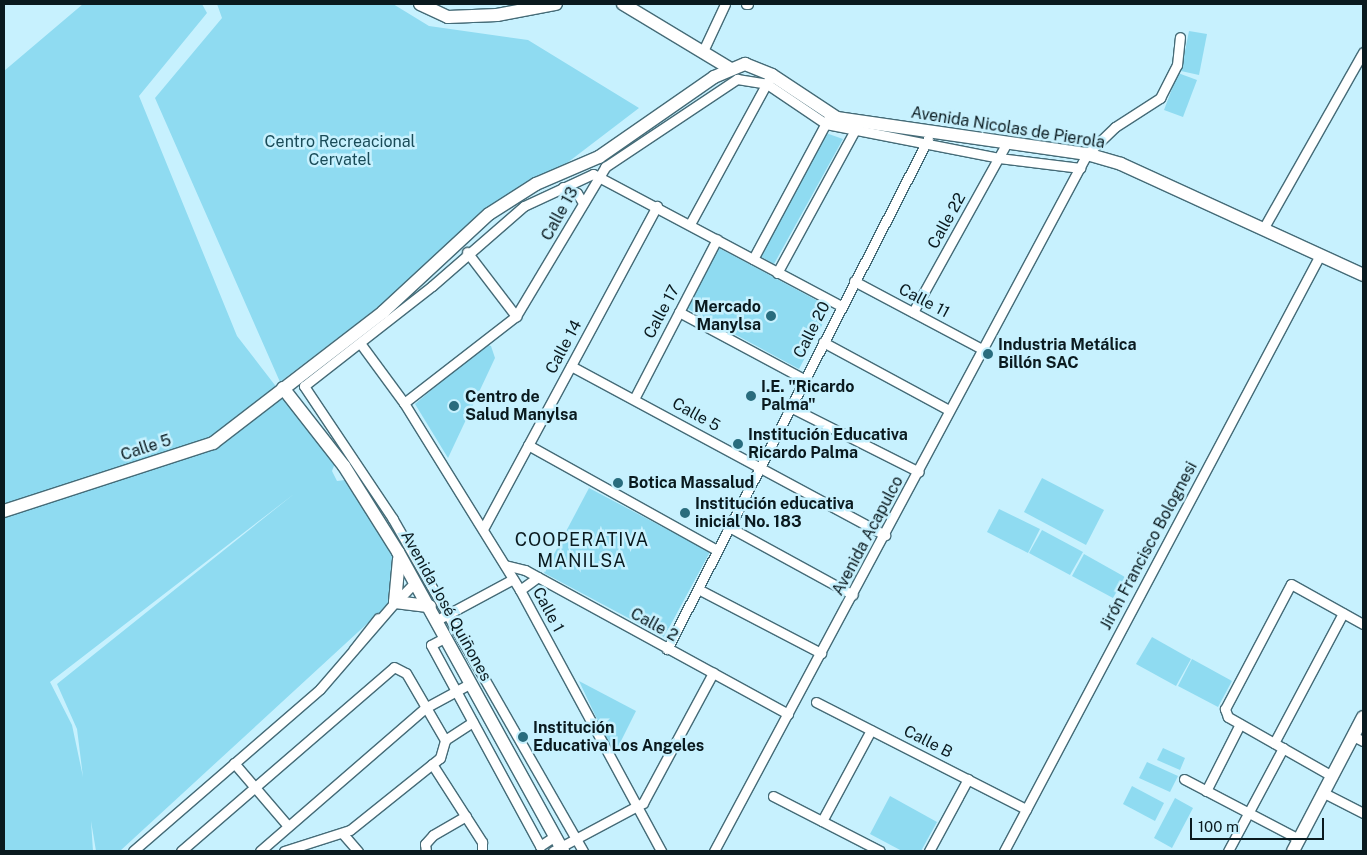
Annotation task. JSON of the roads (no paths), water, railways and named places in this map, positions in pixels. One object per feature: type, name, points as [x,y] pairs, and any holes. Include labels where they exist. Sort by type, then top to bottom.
[{"type":"street","points":[[420,4],[448,17],[497,15],[556,4]]},
{"type":"street","points":[[623,4],[729,68]]},
{"type":"street","points":[[703,51],[725,4]]},
{"type":"street","name":"Avenida Acapulco","points":[[714,851],[919,472],[980,348],[1087,154],[1115,127],[1160,98],[1177,65],[1180,37]]},
{"type":"street","points":[[1263,229],[1363,52]]},
{"type":"street","name":"Avenida Nicolas de Pierola","points":[[729,68],[745,64],[828,119],[929,138],[1006,144],[1087,154],[1121,164],[1363,275]]},
{"type":"street","name":"Calle 5","points":[[4,510],[213,443],[383,312],[489,214],[536,184],[599,157],[729,68]]},
{"type":"street","name":"Calle 13","points":[[404,402],[516,316],[535,291],[599,175],[722,86],[737,79],[769,80]]},
{"type":"street","points":[[690,224],[769,80]]},
{"type":"street","points":[[754,259],[828,119]]},
{"type":"street","points":[[777,273],[858,125]]},
{"type":"street","points":[[929,138],[999,158],[1080,168]]},
{"type":"street","name":"Calle 20","points":[[667,649],[841,306],[929,138]]},
{"type":"street","name":"Calle 22","points":[[913,312],[1006,144]]},
{"type":"street","points":[[583,851],[449,613],[355,458],[303,391],[307,382],[432,286],[467,252],[524,206],[563,187],[599,175],[841,306]]},
{"type":"street","points":[[563,187],[577,193],[583,204]]},
{"type":"street","name":"Calle 14","points":[[483,528],[657,206]]},
{"type":"street","name":"Calle 17","points":[[634,399],[717,239]]},
{"type":"street","points":[[467,252],[516,316]]},
{"type":"street","name":"Jirón Francisco Bolognesi","points":[[1004,851],[1320,255]]},
{"type":"street","name":"Calle 11","points":[[854,281],[980,348]]},
{"type":"street","points":[[679,312],[804,379]]},
{"type":"street","points":[[823,342],[949,410]]},
{"type":"street","name":"Calle 1","points":[[360,343],[404,402],[505,564],[661,851]]},
{"type":"street","name":"Calle 5","points":[[570,366],[885,536]]},
{"type":"street","name":"Avenida José Quiñones","points":[[283,388],[344,466],[398,552],[472,683],[558,846]]},
{"type":"street","points":[[790,407],[919,472]]},
{"type":"street","points":[[528,445],[717,550]]},
{"type":"street","points":[[729,527],[852,595]]},
{"type":"street","points":[[395,602],[401,572],[398,552]]},
{"type":"street","name":"Calle 2","points":[[505,564],[538,577],[788,714]]},
{"type":"street","points":[[520,590],[538,577]]},
{"type":"street","points":[[437,620],[513,579]]},
{"type":"street","points":[[132,851],[234,763],[351,656],[360,637],[415,582]]},
{"type":"street","points":[[1332,776],[1228,717],[1226,705],[1290,584],[1363,624]]},
{"type":"street","points":[[698,589],[821,653]]},
{"type":"street","points":[[395,602],[430,606]]},
{"type":"street","points":[[1274,743],[1343,613]]},
{"type":"street","points":[[446,637],[431,645],[540,846],[558,846],[576,840],[638,809],[652,791],[713,673]]},
{"type":"street","points":[[181,851],[394,667],[406,673],[445,740]]},
{"type":"street","points":[[260,851],[426,708],[472,683]]},
{"type":"street","name":"Calle B","points":[[816,702],[1026,809]]},
{"type":"street","points":[[1293,851],[1332,776],[1358,739],[1363,717]]},
{"type":"street","points":[[284,851],[316,847],[343,834],[440,758],[445,740],[473,722]]},
{"type":"street","points":[[1206,791],[1240,724]]},
{"type":"street","points":[[480,734],[495,727]]},
{"type":"street","points":[[822,821],[871,730]]},
{"type":"street","points":[[1228,851],[1283,748]]},
{"type":"street","points":[[234,763],[288,826]]},
{"type":"street","points":[[432,764],[482,842],[482,851]]},
{"type":"street","points":[[929,851],[968,779]]},
{"type":"street","points":[[1184,779],[1299,839]]},
{"type":"street","points":[[1324,793],[1363,813]]},
{"type":"street","points":[[773,796],[880,851]]},
{"type":"street","points":[[426,851],[425,844],[433,835],[466,816]]},
{"type":"street","points":[[343,834],[358,851]]},
{"type":"place","name":"Mercado Manylsa","points":[[771,316]]},
{"type":"place","name":"Industria Metálica Billón SAC","points":[[988,354]]},
{"type":"place","name":"I.E. \"Ricardo Palma\"","points":[[751,396]]},
{"type":"place","name":"Centro de Salud Manylsa","points":[[454,406]]},
{"type":"place","name":"Institución Educativa Ricardo Palma","points":[[738,444]]},
{"type":"place","name":"Botica Massalud","points":[[618,483]]},
{"type":"place","name":"Institución educativa inicial No. 183","points":[[685,513]]},
{"type":"place","name":"Institución Educativa Los Angeles","points":[[523,737]]},
{"type":"district","name":"COOPERATIVA MANILSA","points":[[582,551]]},
{"type":"park label","name":"Centro Recreacional Cervatel","points":[[340,151]]}]
